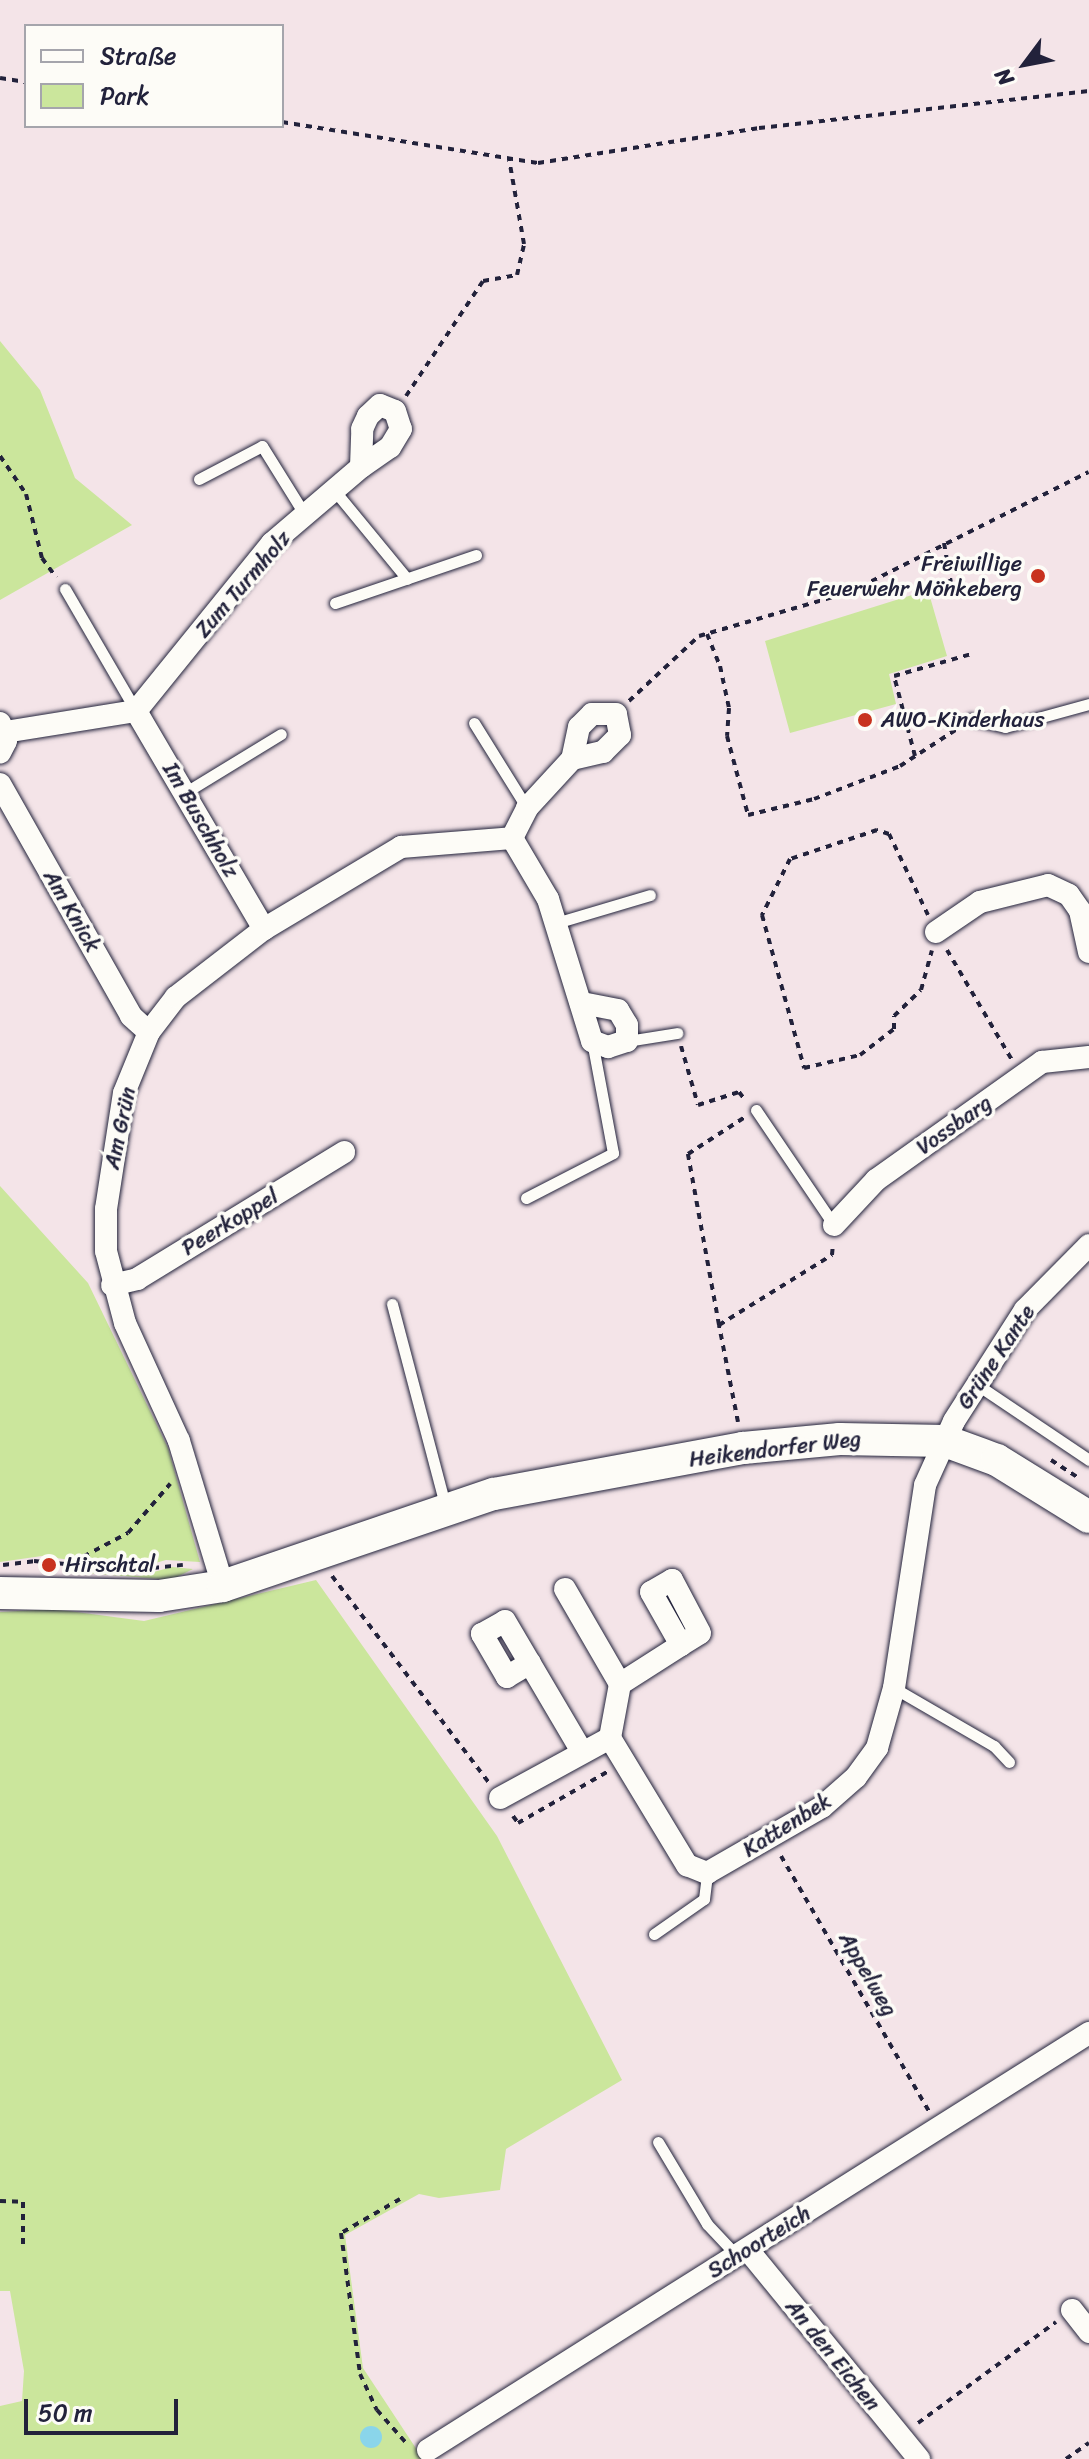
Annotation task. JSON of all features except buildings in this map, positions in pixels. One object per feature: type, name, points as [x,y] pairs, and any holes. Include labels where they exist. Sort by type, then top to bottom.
[{"type":"street","points":[[361,467],[362,429],[368,416],[380,405],[395,411]]},
{"type":"street","name":"Zum Turmholz","points":[[136,711],[272,543],[361,467],[390,447],[401,429],[395,411]]},
{"type":"street","points":[[2,736],[136,711]]},
{"type":"street","name":"Im Buschholz","points":[[136,711],[264,929]]},
{"type":"street","points":[[572,759],[603,752],[620,735],[616,714],[592,714],[579,727],[572,759],[527,808],[512,838],[548,899],[592,1041],[608,1047],[627,1041],[627,1025],[618,1010],[581,1003]]},
{"type":"street","name":"Am Knick","points":[[0,784],[131,1016],[149,1032]]},
{"type":"street","name":"Am Grün","points":[[223,1586],[185,1462],[112,1285],[106,1209],[124,1093],[149,1032],[176,997],[264,929],[401,847],[512,838]]},
{"type":"street","points":[[936,932],[980,902],[1048,885],[1069,895],[1080,911],[1089,952]]},
{"type":"street","name":"Vossbarg","points":[[834,1225],[876,1180],[1042,1062],[1089,1057]]},
{"type":"street","name":"Peerkoppel","points":[[112,1285],[137,1279],[344,1152]]},
{"type":"street","name":"Grüne Kante","points":[[945,1441],[975,1384],[1025,1310],[1089,1245]]},
{"type":"street","name":"Heikendorfer Weg","points":[[0,1593],[159,1596],[223,1586],[494,1494],[743,1448],[893,1436],[945,1441],[997,1460],[1089,1517]]},
{"type":"street","name":"Kattenbek","points":[[707,1873],[822,1807],[856,1777],[877,1748],[894,1688],[923,1497],[945,1441]]},
{"type":"street","points":[[565,1589],[620,1684],[610,1738],[687,1865],[707,1873]]},
{"type":"street","points":[[620,1684],[681,1645]]},
{"type":"street","points":[[530,1663],[581,1750]]},
{"type":"street","points":[[500,1798],[581,1750],[610,1738]]},
{"type":"street","name":"Schoorteich","points":[[428,2450],[1089,2033]]},
{"type":"street","name":"An den Eichen","points":[[743,2253],[919,2459]]},
{"type":"street","points":[[1072,2310],[1089,2332]]},
{"type":"lane","points":[[199,479],[262,446],[305,515]]},
{"type":"lane","points":[[334,490],[407,579]]},
{"type":"lane","points":[[335,603],[476,555]]},
{"type":"lane","name":"Im Buschholz","points":[[65,589],[136,711]]},
{"type":"lane","points":[[971,719],[1005,727],[1089,704]]},
{"type":"lane","points":[[474,723],[527,808]]},
{"type":"lane","points":[[186,792],[281,734]]},
{"type":"lane","points":[[556,923],[650,895]]},
{"type":"lane","points":[[627,1041],[677,1033]]},
{"type":"lane","points":[[526,1198],[613,1153],[592,1041]]},
{"type":"lane","points":[[756,1110],[834,1225]]},
{"type":"lane","points":[[392,1304],[446,1510]]},
{"type":"lane","points":[[975,1384],[1089,1460]]},
{"type":"lane","points":[[894,1688],[994,1746],[1009,1762]]},
{"type":"lane","points":[[654,1934],[704,1899],[707,1873]]},
{"type":"lane","points":[[658,2142],[707,2224],[743,2253]]},
{"type":"path","points":[[0,78],[24,82]]},
{"type":"path","points":[[284,122],[538,163],[759,128],[1089,91]]},
{"type":"path","points":[[395,411],[483,281],[517,275],[524,244],[509,158]]},
{"type":"path","points":[[0,456],[26,494],[42,558],[65,589]]},
{"type":"path","points":[[616,714],[707,633],[850,592],[1089,472]]},
{"type":"path","points":[[944,543],[951,583]]},
{"type":"path","points":[[707,633],[720,666],[729,708],[727,736],[748,815],[814,799],[915,756],[971,719]]},
{"type":"path","points":[[915,756],[894,676],[971,654]]},
{"type":"path","points":[[936,932],[921,990],[894,1016],[894,1029],[860,1055],[804,1068],[762,915],[790,859],[877,830],[889,834],[936,932],[1022,1077]]},
{"type":"path","points":[[677,1033],[698,1105],[739,1092]]},
{"type":"path","points":[[743,1448],[688,1154],[756,1110]]},
{"type":"path","points":[[719,1325],[832,1255],[834,1225]]},
{"type":"path","points":[[71,1563],[128,1533],[185,1462]]},
{"type":"path","points":[[336,1582],[518,1823],[626,1761]]},
{"type":"path","name":"Appelweg","points":[[770,1837],[938,2127]]},
{"type":"path","points":[[400,2199],[341,2233],[360,2374],[377,2410],[413,2451],[428,2450]]},
{"type":"path","points":[[0,2201],[23,2202],[23,2248]]},
{"type":"path","points":[[899,2436],[1072,2310]]},
{"type":"path","points":[[1066,2459],[1089,2443]]},
{"type":"green space","points":[[0,341],[40,390],[75,478],[132,525],[0,600]]},
{"type":"green space","points":[[928,590],[947,656],[889,674],[896,704],[790,733],[765,641]]},
{"type":"green space","points":[[0,1186],[88,1283],[168,1448],[200,1562],[166,1560],[134,1569],[42,1556],[0,1562]]},
{"type":"green space","points":[[172,1567],[193,1569],[171,1580],[75,1572],[76,1568],[139,1576]]},
{"type":"green space","points":[[316,1580],[497,1836],[622,2080],[506,2149],[500,2190],[439,2198],[419,2194],[345,2235],[363,2368],[423,2459],[0,2459],[0,2406],[22,2401],[24,2371],[10,2291],[0,2291],[0,1612],[54,1609],[144,1621]]},
{"type":"water","points":[[371,2426],[379,2429],[382,2437],[379,2445],[371,2448],[363,2445],[360,2437],[363,2429]]},
{"type":"place","name":"Freiwillige Feuerwehr Mönkeberg","points":[[1038,576]]},
{"type":"place","name":"AWO-Kinderhaus","points":[[865,720]]},
{"type":"place","name":"Hirschtal","points":[[49,1565]]}]
